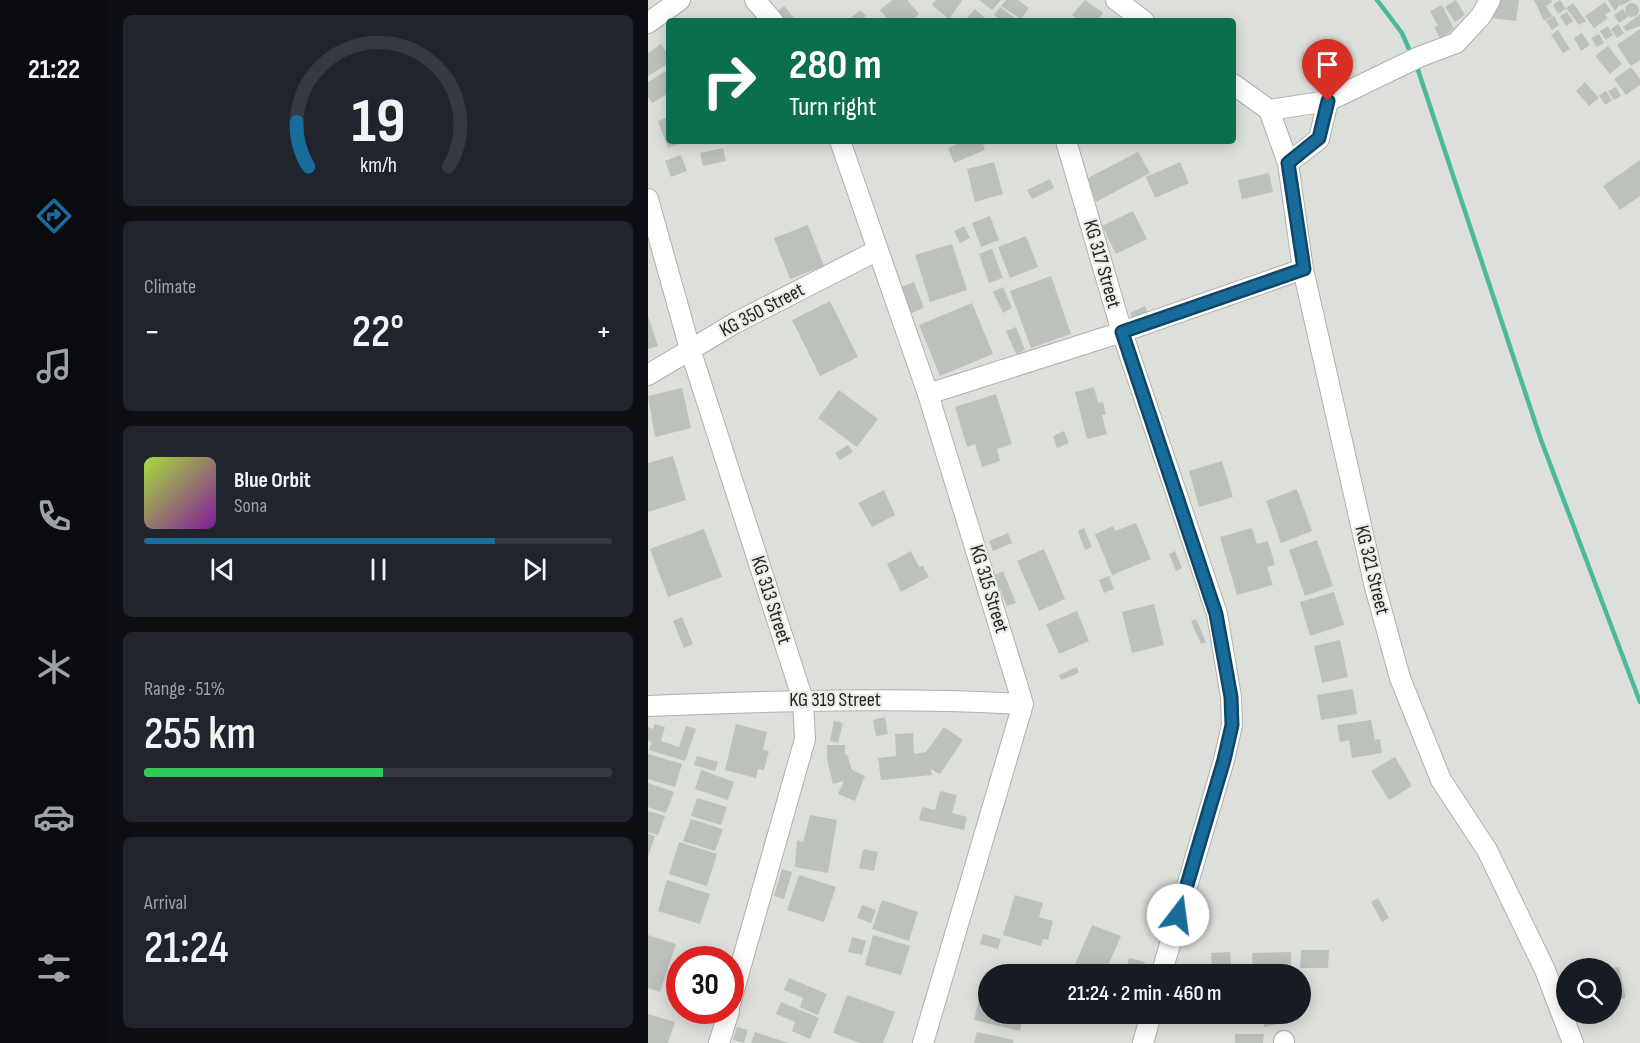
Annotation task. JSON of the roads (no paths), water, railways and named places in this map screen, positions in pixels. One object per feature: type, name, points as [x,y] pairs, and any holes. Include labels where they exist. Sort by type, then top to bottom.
[{"type":"street","points":[[648,23],[680,0]]},
{"type":"street","points":[[756,0],[771,18]]},
{"type":"street","points":[[1116,0],[1140,18]]},
{"type":"street","points":[[1236,86],[1269,110],[1328,101],[1419,57],[1456,42],[1481,16],[1490,0]]},
{"type":"street","points":[[1288,163],[1319,138],[1328,101]]},
{"type":"street","name":"KG 321 Street","points":[[1269,110],[1288,163],[1304,269],[1375,587],[1400,678],[1441,780],[1486,850],[1545,970],[1573,1043]]},
{"type":"street","name":"KG 315 Street","points":[[841,144],[928,394],[1023,704]]},
{"type":"street","name":"KG 317 Street","points":[[1067,144],[1122,332],[1216,614],[1231,697],[1232,725],[1224,760],[1164,964]]},
{"type":"street","name":"KG 313 Street","points":[[648,199],[690,349],[803,700],[805,739],[744,955]]},
{"type":"street","name":"KG 350 Street","points":[[648,375],[690,349],[878,250]]},
{"type":"street","points":[[928,394],[1122,332],[1304,269]]},
{"type":"street","name":"KG 319 Street","points":[[648,706],[803,700],[959,701],[1023,704]]},
{"type":"street","points":[[923,1043],[1023,704]]},
{"type":"street","points":[[720,1043],[725,1024]]},
{"type":"street","points":[[1143,1043],[1148,1024]]},
{"type":"waterway","points":[[1377,0],[1402,33],[1412,56]]},
{"type":"waterway","points":[[1416,64],[1541,440],[1640,702]]}]
